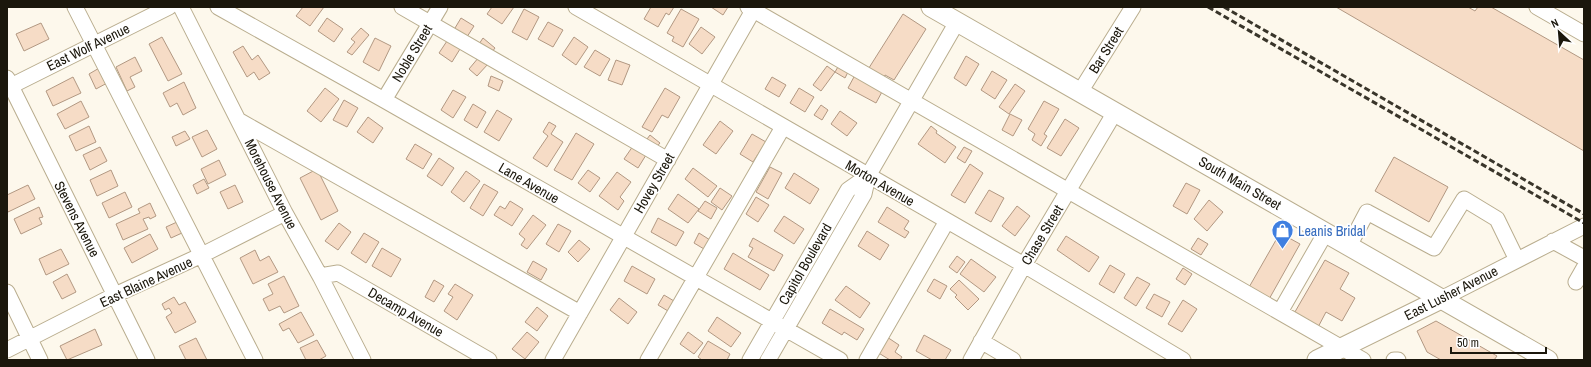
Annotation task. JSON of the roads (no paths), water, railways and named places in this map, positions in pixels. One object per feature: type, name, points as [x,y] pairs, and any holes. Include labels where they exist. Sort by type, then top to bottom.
[{"type":"main road","name":"South Main Street","points":[[931,7],[1442,298],[1546,360]]},
{"type":"main road","name":"East Lusher Avenue","points":[[1317,360],[1442,298]]},
{"type":"street","points":[[75,7],[255,360]]},
{"type":"street","name":"East Wolf Avenue","points":[[8,84],[169,7]]},
{"type":"street","name":"Morehouse Avenue","points":[[181,7],[285,213],[320,276],[362,360]]},
{"type":"street","name":"Lane Avenue","points":[[218,7],[840,360]]},
{"type":"street","points":[[402,7],[668,160]]},
{"type":"street","name":"Noble Street","points":[[384,100],[440,7]]},
{"type":"street","name":"Morton Avenue","points":[[576,7],[1024,265],[1183,360]]},
{"type":"street","name":"Bar Street","points":[[1080,92],[1133,7]]},
{"type":"street","points":[[1537,7],[1584,34]]},
{"type":"street","points":[[752,8],[1363,360]]},
{"type":"street","name":"Hovey Street","points":[[553,360],[711,85],[752,8]]},
{"type":"street","name":"Capitol Boulevard","points":[[750,360],[779,325],[864,194],[868,176],[957,22]]},
{"type":"street","name":"Stevens Avenue","points":[[8,84],[147,360]]},
{"type":"street","name":"Chase Street","points":[[971,360],[1024,265],[1114,112]]},
{"type":"street","points":[[238,120],[580,313]]},
{"type":"street","points":[[648,360],[783,127]]},
{"type":"street","points":[[1349,246],[1367,212],[1434,248],[1464,199],[1497,219],[1517,260]]},
{"type":"street","name":"East Blaine Avenue","points":[[7,350],[115,295],[202,255],[285,213]]},
{"type":"street","points":[[867,360],[947,221]]},
{"type":"street","name":"East Lusher Avenue","points":[[1442,298],[1584,226]]},
{"type":"street","points":[[1280,312],[1326,232]]},
{"type":"street","points":[[1553,241],[1584,258]]},
{"type":"street","points":[[1576,282],[1584,268]]},
{"type":"street","name":"Decamp Avenue","points":[[320,276],[338,274],[489,360]]},
{"type":"street","points":[[7,292],[40,360]]},
{"type":"street","name":"Capitol Boulevard","points":[[768,360],[779,325]]},
{"type":"street","points":[[981,341],[1014,360]]},
{"type":"railway","points":[[1208,7],[1584,223]]},
{"type":"railway","points":[[1224,7],[1584,214]]},
{"type":"place","name":"Leanis Bridal","points":[[1283,250]]}]
